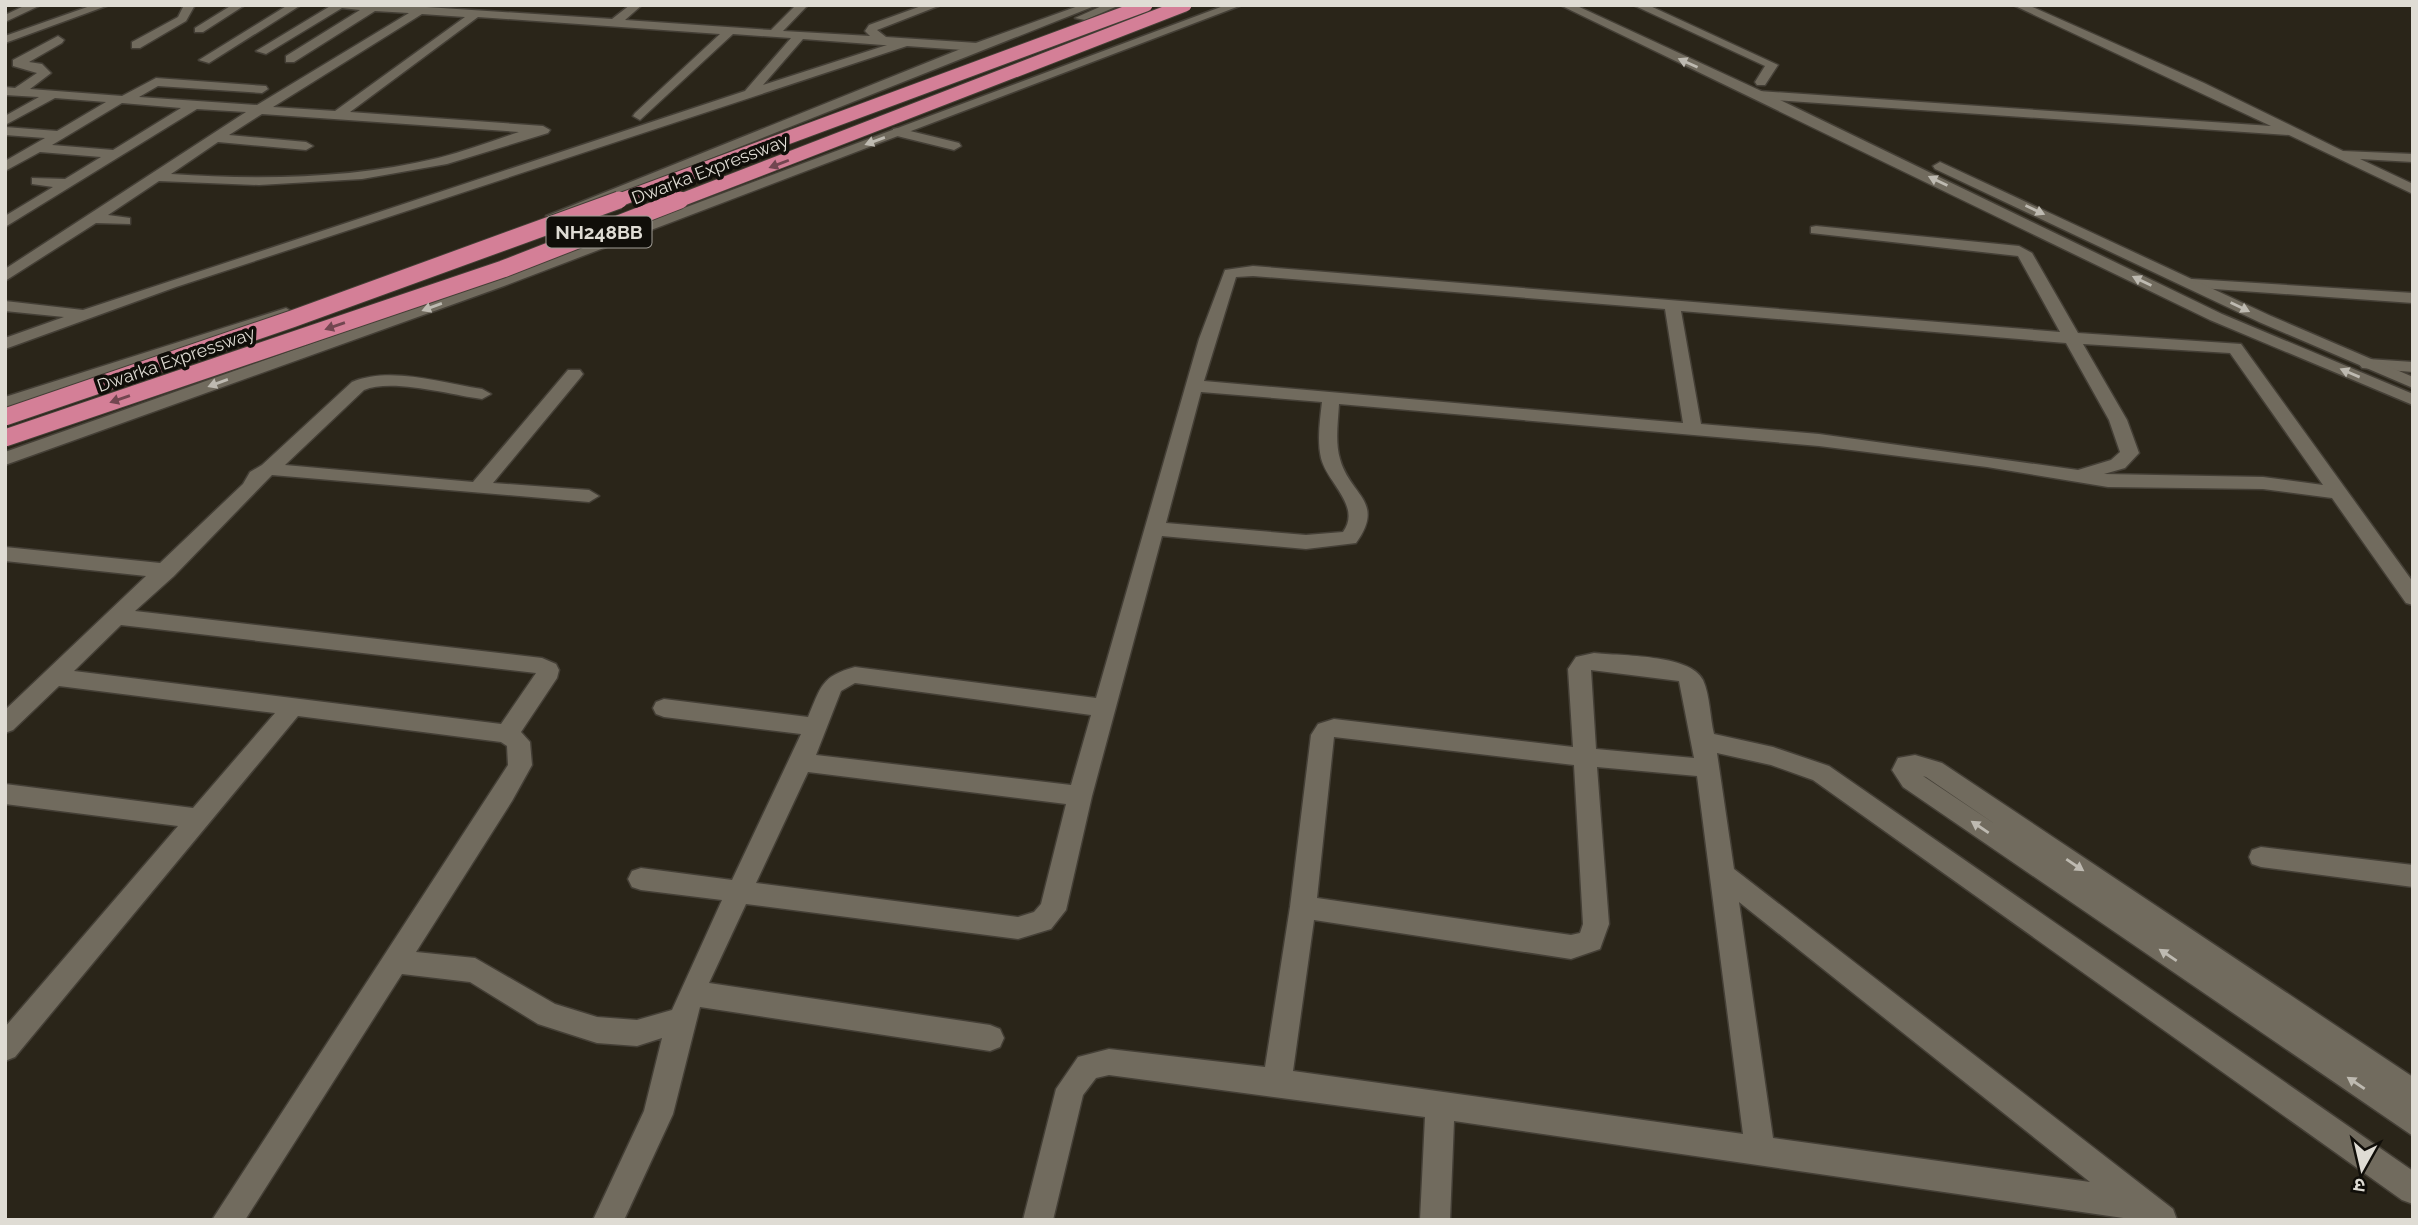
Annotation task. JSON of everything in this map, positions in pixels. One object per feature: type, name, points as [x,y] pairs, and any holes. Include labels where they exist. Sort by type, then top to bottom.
[{"type":"highway","name":"Dwarka Expressway","points":[[5,417],[179,359],[538,232],[1146,5]]},
{"type":"highway","name":"Dwarka Expressway","points":[[5,438],[503,269],[1185,5]]},
{"type":"street","points":[[5,19],[36,5]]},
{"type":"street","points":[[5,40],[104,5]]},
{"type":"street","points":[[136,45],[182,19],[190,5]]},
{"type":"street","points":[[199,30],[240,5]]},
{"type":"street","points":[[205,60],[296,5]]},
{"type":"street","points":[[262,51],[340,5],[544,21],[800,35],[871,31],[880,23],[936,5]]},
{"type":"street","points":[[338,115],[487,5]]},
{"type":"street","points":[[544,21],[565,5]]},
{"type":"street","points":[[614,24],[637,5]]},
{"type":"street","points":[[774,33],[803,5]]},
{"type":"street","points":[[850,34],[872,20],[918,5]]},
{"type":"street","points":[[5,403],[337,296],[482,244],[976,47],[1092,5]]},
{"type":"street","points":[[842,102],[866,99],[1115,5]]},
{"type":"street","points":[[5,459],[498,284],[736,195],[1211,5]]},
{"type":"street","points":[[933,116],[1237,5]]},
{"type":"street","points":[[1565,5],[1760,89],[1792,97],[2292,131]]},
{"type":"street","points":[[1595,5],[2248,331],[2413,400]]},
{"type":"street","points":[[1638,5],[1772,65],[1760,89]]},
{"type":"street","points":[[2018,5],[2076,33],[2158,67],[2410,188]]},
{"type":"street","points":[[290,59],[371,8]]},
{"type":"street","points":[[5,276],[408,10]]},
{"type":"street","points":[[640,116],[730,31]]},
{"type":"street","points":[[871,31],[883,41]]},
{"type":"street","points":[[850,34],[883,41],[976,47]]},
{"type":"street","points":[[750,92],[800,35]]},
{"type":"street","points":[[11,92],[45,73],[38,67],[17,63],[58,40]]},
{"type":"street","points":[[5,344],[750,92],[904,43]]},
{"type":"street","points":[[5,167],[122,100],[183,70]]},
{"type":"street","points":[[162,82],[262,89]]},
{"type":"street","points":[[11,92],[543,130],[429,164],[403,168],[265,182],[157,177]]},
{"type":"street","points":[[5,121],[53,94]]},
{"type":"street","points":[[1792,97],[2192,284],[2413,383]]},
{"type":"street","points":[[5,223],[194,105]]},
{"type":"street","points":[[5,131],[59,135]]},
{"type":"street","points":[[898,132],[954,146]]},
{"type":"street","points":[[216,138],[306,146]]},
{"type":"street","points":[[736,195],[749,139]]},
{"type":"street","points":[[37,148],[115,154]]},
{"type":"street","points":[[2337,153],[2413,158]]},
{"type":"street","points":[[37,181],[68,184]]},
{"type":"street","points":[[93,218],[125,220]]},
{"type":"street","points":[[1816,230],[1935,239],[2014,249],[2024,253],[2130,447],[2130,453],[2118,464],[2079,476]]},
{"type":"street","points":[[641,879],[1018,928],[1042,921],[1053,910],[1104,708],[1196,386],[1207,338],[1224,297],[1225,279],[1230,273],[1672,305],[2071,338],[2235,348]]},
{"type":"street","points":[[2192,284],[2413,298]]},
{"type":"street","points":[[1672,305],[1693,428]]},
{"type":"street","points":[[5,306],[86,315]]},
{"type":"street","points":[[2235,348],[2248,331]]},
{"type":"street","points":[[2235,348],[2413,598]]},
{"type":"street","points":[[2368,364],[2413,367]]},
{"type":"street","points":[[479,487],[574,374]]},
{"type":"street","points":[[5,724],[167,571],[251,486],[257,476],[269,469],[358,386],[370,381],[396,381],[482,394]]},
{"type":"street","points":[[1196,386],[1845,443],[2137,483],[2288,485],[2338,493]]},
{"type":"street","points":[[1154,529],[1306,542],[1349,538],[1359,528],[1361,516],[1358,506],[1334,472],[1329,455],[1331,398]]},
{"type":"street","points":[[269,469],[589,496]]},
{"type":"street","points":[[5,554],[167,571]]},
{"type":"street","points":[[119,617],[542,666],[548,670],[546,678],[507,734]]},
{"type":"street","points":[[1303,907],[1571,947],[1591,942],[1596,924],[1579,669],[1584,663],[1594,661],[1676,670],[1688,675],[1693,683],[1703,741],[1760,1150]]},
{"type":"street","points":[[608,1220],[658,1114],[687,1006],[801,762],[832,687],[841,679],[855,676],[1104,708]]},
{"type":"street","points":[[56,677],[507,734],[518,742],[520,765],[227,1220]]},
{"type":"street","points":[[5,1048],[293,707]]},
{"type":"street","points":[[664,708],[816,727]]},
{"type":"street","points":[[1277,1082],[1303,907],[1322,736],[1326,730],[1334,728],[1584,757],[1707,768]]},
{"type":"street","points":[[1703,741],[1786,760],[1821,773],[2413,1189]]},
{"type":"street","points":[[801,762],[1080,796]]},
{"type":"street","points":[[2413,1094],[1934,770],[1914,764],[1906,765],[1903,770],[1911,780],[2413,1122]]},
{"type":"street","points":[[5,794],[200,819]]},
{"type":"street","points":[[2261,857],[2413,876]]},
{"type":"street","points":[[1722,874],[2152,1212]]},
{"type":"street","points":[[394,961],[475,970],[548,1015],[597,1030],[637,1033],[687,1006],[989,1038]]},
{"type":"street","points":[[1038,1220],[1070,1089],[1088,1067],[1109,1062],[1277,1082],[1760,1150],[2152,1212]]},
{"type":"street","points":[[1435,1220],[1440,1105]]}]
